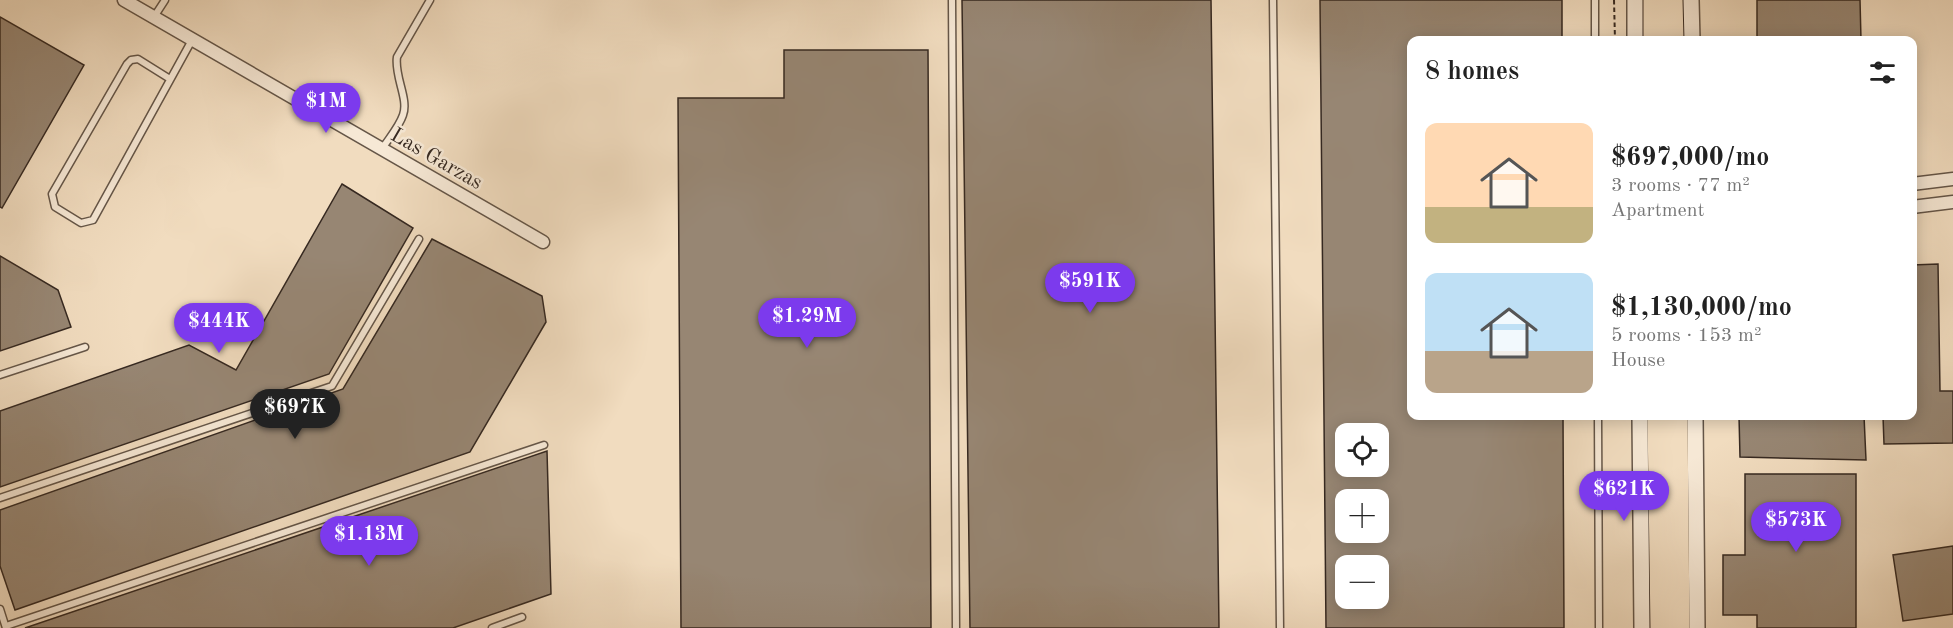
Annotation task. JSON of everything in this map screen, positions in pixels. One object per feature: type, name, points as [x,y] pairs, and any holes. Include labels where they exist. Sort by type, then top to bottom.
[{"type":"highway","points":[[1653,0],[1654,36]]},
{"type":"highway","points":[[1672,0],[1673,36]]},
{"type":"highway","points":[[1658,420],[1661,628]]},
{"type":"highway","points":[[1677,420],[1679,628]]},
{"type":"street","name":"Las Garzas","points":[[123,0],[543,242]]},
{"type":"street","points":[[1635,0],[1635,36]]},
{"type":"street","points":[[1691,0],[1692,36]]},
{"type":"street","points":[[1917,183],[1953,179]]},
{"type":"street","points":[[1917,206],[1953,202]]},
{"type":"street","points":[[1640,420],[1642,628]]},
{"type":"street","points":[[1695,420],[1697,628]]},
{"type":"lane","points":[[154,18],[165,0]]},
{"type":"lane","points":[[382,149],[404,114],[396,66],[397,57],[430,0]]},
{"type":"lane","points":[[952,0],[956,628]]},
{"type":"lane","points":[[1273,0],[1280,628]]},
{"type":"lane","points":[[1595,0],[1595,36]]},
{"type":"lane","points":[[170,79],[138,59],[131,60],[127,64],[52,194],[55,207],[81,223],[93,219],[170,79],[192,39]]},
{"type":"lane","points":[[0,498],[332,386],[419,239]]},
{"type":"lane","points":[[0,375],[85,347]]},
{"type":"lane","points":[[1598,420],[1599,628]]},
{"type":"lane","points":[[0,609],[1,618],[6,627],[544,445]]},
{"type":"lane","points":[[492,628],[522,618]]},
{"type":"path","points":[[1614,0],[1615,36]]},
{"type":"building","points":[[962,0],[1211,0],[1219,628],[970,628]]},
{"type":"building","points":[[1320,0],[1562,0],[1562,36],[1407,36],[1407,420],[1563,420],[1564,628],[1326,628]]},
{"type":"building","points":[[1757,0],[1860,0],[1861,36],[1757,36]]},
{"type":"building","points":[[0,17],[84,65],[2,208],[0,207]]},
{"type":"building","points":[[784,50],[928,50],[931,628],[681,628],[678,98],[784,98]]},
{"type":"building","points":[[342,184],[413,228],[329,374],[0,487],[0,411],[189,345],[236,370]]},
{"type":"building","points":[[432,239],[542,296],[546,322],[470,452],[15,610],[0,566],[0,510],[343,389]]},
{"type":"building","points":[[0,256],[58,290],[71,327],[0,351]]},
{"type":"building","points":[[1938,264],[1940,391],[1953,391],[1953,443],[1884,444],[1883,420],[1917,420],[1917,265]]},
{"type":"building","points":[[1739,420],[1864,420],[1866,460],[1740,457]]},
{"type":"building","points":[[547,451],[551,594],[453,628],[25,628]]},
{"type":"building","points":[[1745,474],[1856,474],[1856,628],[1757,628],[1757,615],[1723,615],[1723,555],[1745,555]]},
{"type":"building","points":[[1953,546],[1953,614],[1903,621],[1893,555]]}]
